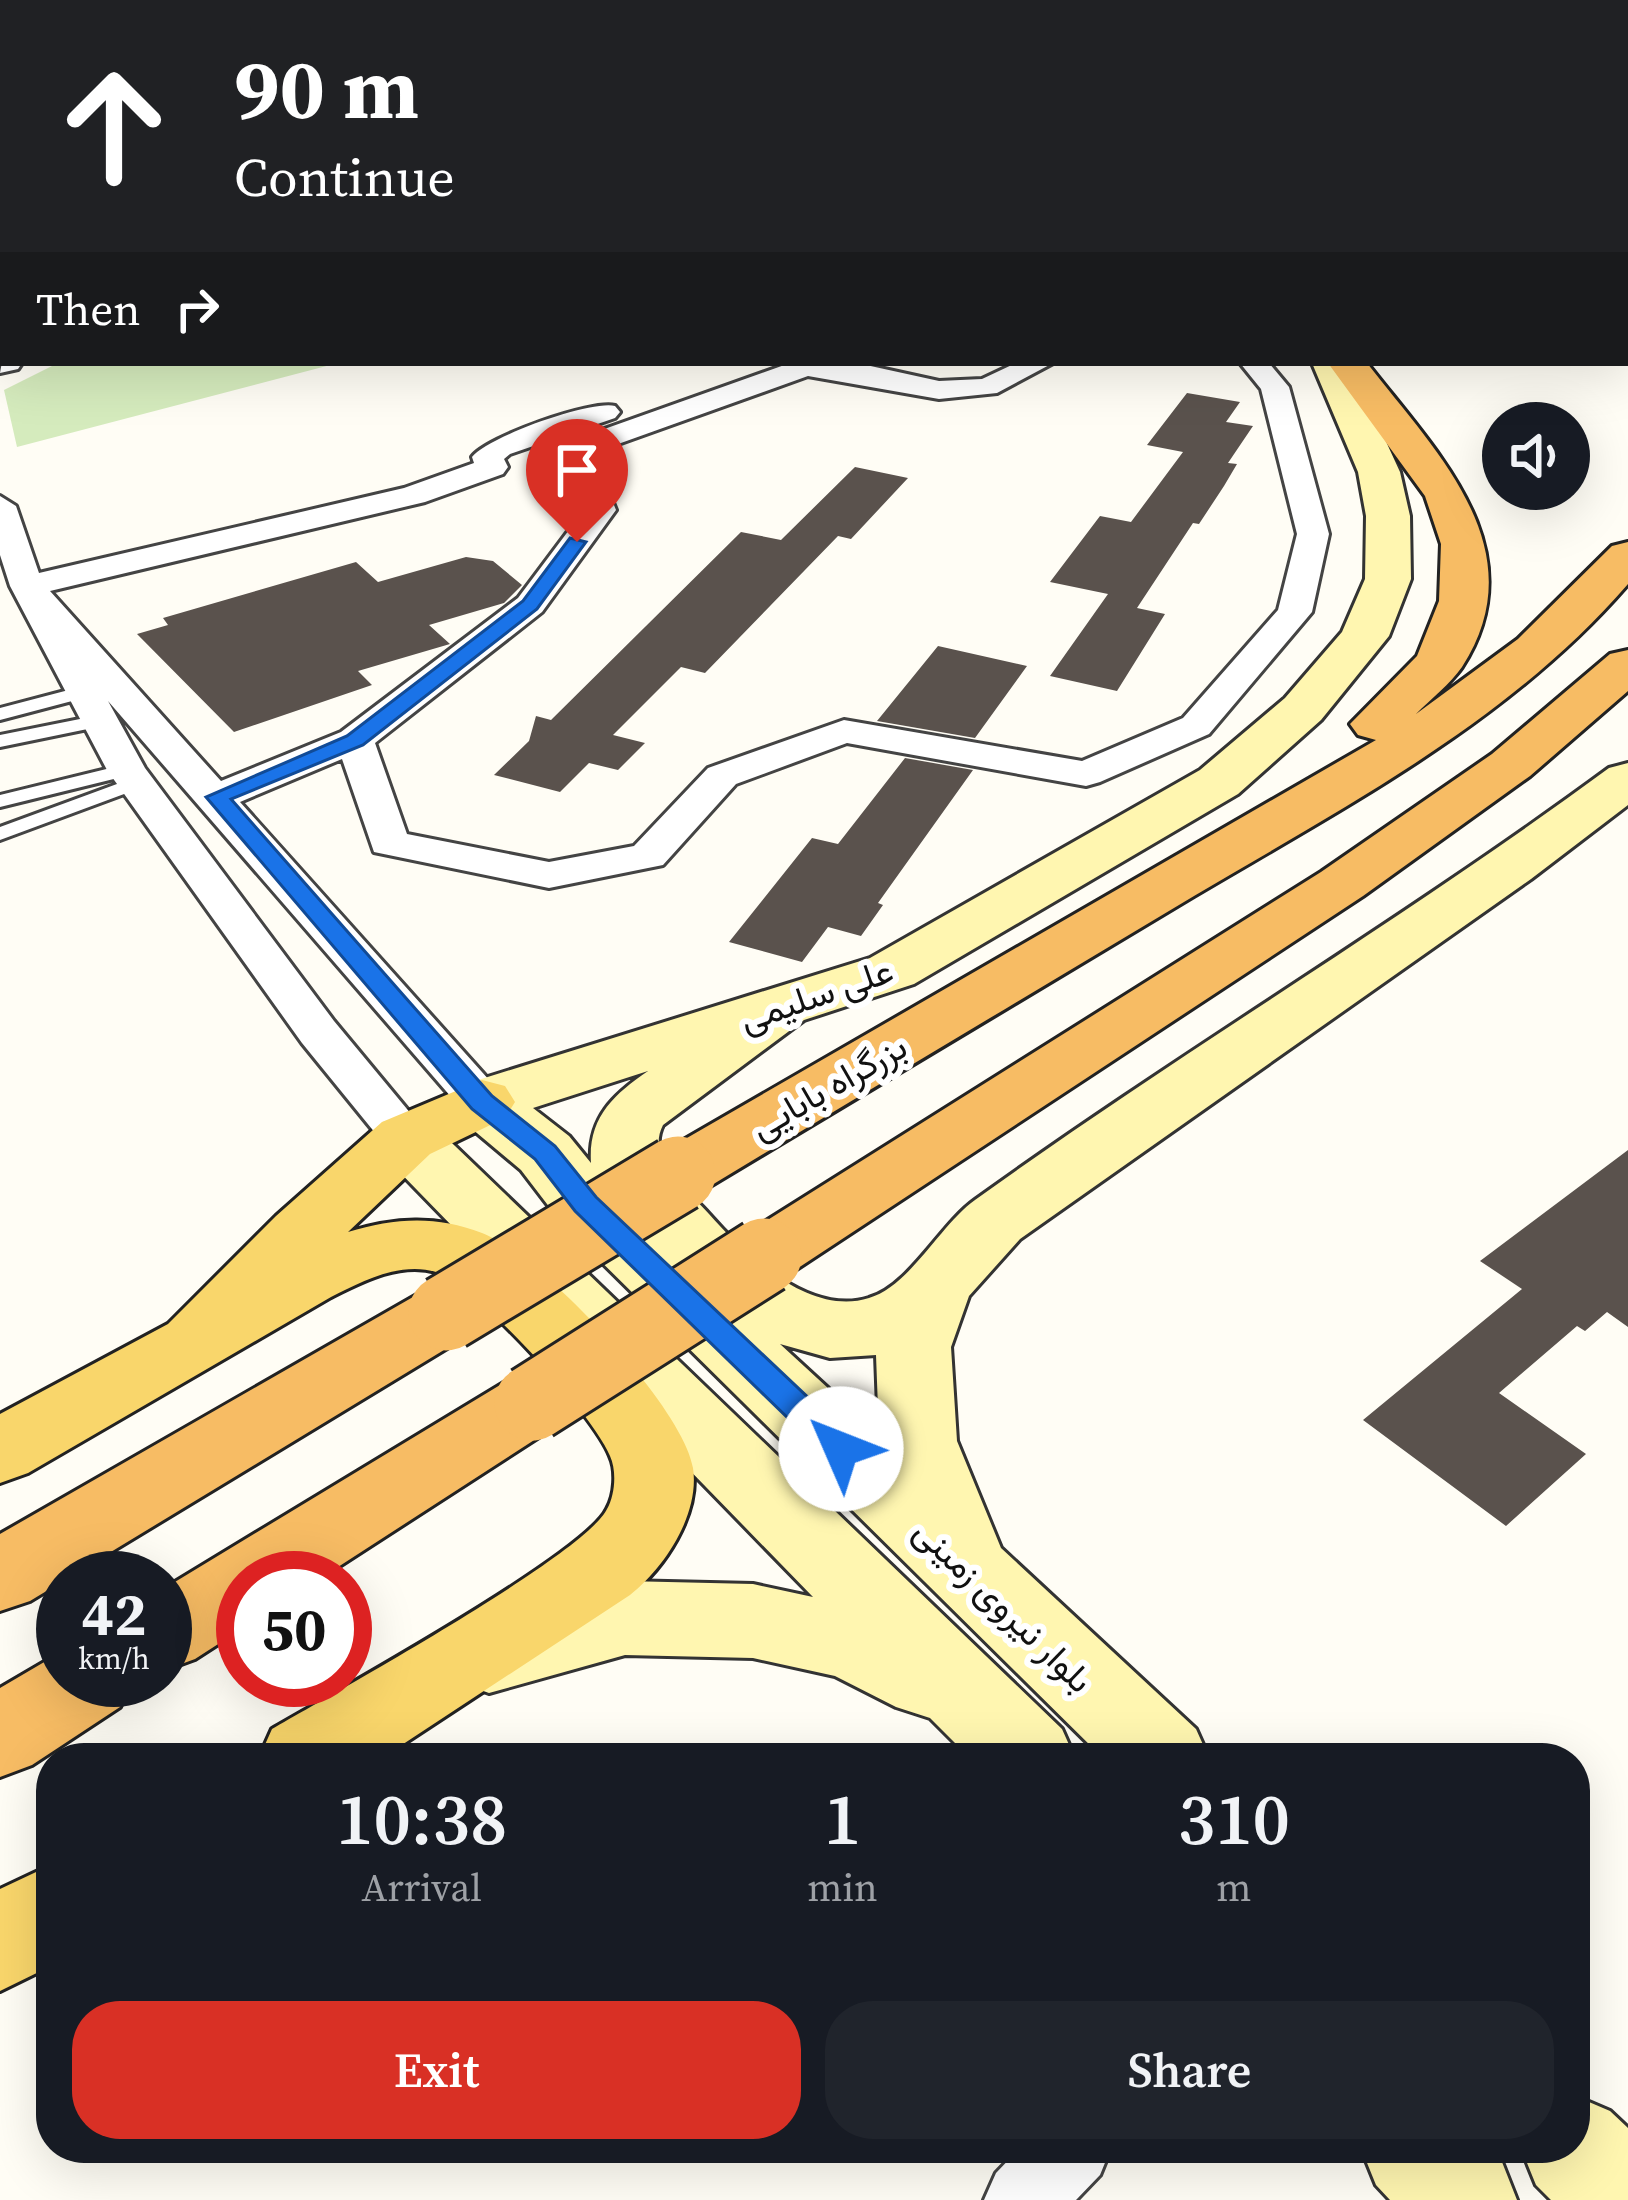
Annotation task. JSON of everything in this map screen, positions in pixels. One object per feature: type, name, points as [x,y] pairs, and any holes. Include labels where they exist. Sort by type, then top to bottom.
[{"type":"highway","points":[[1252,838],[1440,662],[1463,601],[1464,544],[1446,495],[1349,366]]},
{"type":"highway","name":"بزرگراه بابایی","points":[[0,1576],[1252,838],[1423,732],[1534,649],[1628,556]]},
{"type":"highway","points":[[295,1551],[1342,884],[1511,765],[1628,665]]},
{"type":"highway","points":[[0,1736],[46,1707]]},
{"type":"main road","name":"علی سلیمی","points":[[0,1451],[195,1344],[301,1234],[406,1138],[482,1102],[892,971],[1219,782],[1304,710],[1365,636],[1388,579],[1388,516],[1379,472],[1332,366]]},
{"type":"main road","points":[[780,1009],[637,1111],[623,1137],[625,1164],[705,1256],[788,1319],[830,1330],[875,1327],[913,1310],[995,1221],[1511,868],[1628,779]]},
{"type":"main road","name":"بلوار نیروی زمینی","points":[[482,1102],[545,1153],[585,1204],[1149,1743]]},
{"type":"main road","points":[[406,1138],[1005,1733]]},
{"type":"main road","points":[[195,1344],[342,1259],[383,1247],[425,1245],[463,1254],[555,1328],[632,1424],[652,1460],[652,1502],[630,1544],[591,1577],[329,1743]]},
{"type":"main road","points":[[937,1283],[913,1347],[918,1441],[969,1571]]},
{"type":"main road","points":[[462,1662],[625,1618],[753,1621],[851,1642],[1005,1733]]},
{"type":"main road","points":[[0,1943],[36,1921]]},
{"type":"main road","points":[[1428,2163],[1464,2200]]},
{"type":"main road","points":[[1589,2163],[1628,2200]]},
{"type":"street","points":[[27,586],[414,495],[493,467],[488,458],[499,448],[737,366]]},
{"type":"street","points":[[217,797],[355,740],[530,605],[600,510],[576,449],[806,367],[939,390],[987,387],[1032,366]]},
{"type":"street","points":[[355,740],[388,843],[549,875],[648,856],[722,776],[844,730],[1086,773],[1196,726],[1295,612],[1313,534],[1275,387],[1257,366]]},
{"type":"street","points":[[0,506],[27,586],[132,777],[318,1031],[406,1138]]},
{"type":"street","points":[[27,586],[482,1102]]},
{"type":"street","points":[[1023,2200],[1059,2163]]},
{"type":"lane","points":[[0,714],[92,706]]},
{"type":"lane","points":[[0,741],[92,706]]},
{"type":"lane","points":[[0,801],[132,777]]},
{"type":"lane","points":[[0,835],[132,777]]},
{"type":"green space","points":[[52,366],[327,366],[17,447],[4,390]]},
{"type":"building","points":[[1187,393],[1240,402],[1226,422],[1253,426],[1228,463],[1237,464],[1224,486],[1199,524],[1193,523],[1137,608],[1165,614],[1117,691],[1050,676],[1108,594],[1050,582],[1100,516],[1131,522],[1183,452],[1147,445]]},
{"type":"building","points":[[855,467],[908,478],[851,539],[838,536],[705,673],[681,667],[613,735],[645,743],[618,770],[589,763],[560,792],[494,775],[529,741],[536,716],[551,720],[741,532],[781,540]]},
{"type":"building","points":[[466,557],[493,561],[522,585],[504,603],[429,625],[450,644],[358,671],[372,685],[234,732],[137,634],[168,625],[163,618],[356,562],[378,582]]},
{"type":"building","points":[[938,646],[1027,666],[975,738],[877,721]]},
{"type":"building","points":[[905,758],[973,770],[878,903],[883,905],[861,936],[828,927],[802,962],[729,942],[812,838],[838,844]]},
{"type":"building","points":[[1628,1150],[1628,1327],[1607,1312],[1585,1331],[1577,1326],[1499,1393],[1586,1454],[1506,1526],[1363,1420],[1522,1289],[1480,1261]]},
{"type":"route","points":[[577,542],[530,605],[355,740],[217,797],[482,1102],[545,1153],[585,1204],[841,1449]]}]
